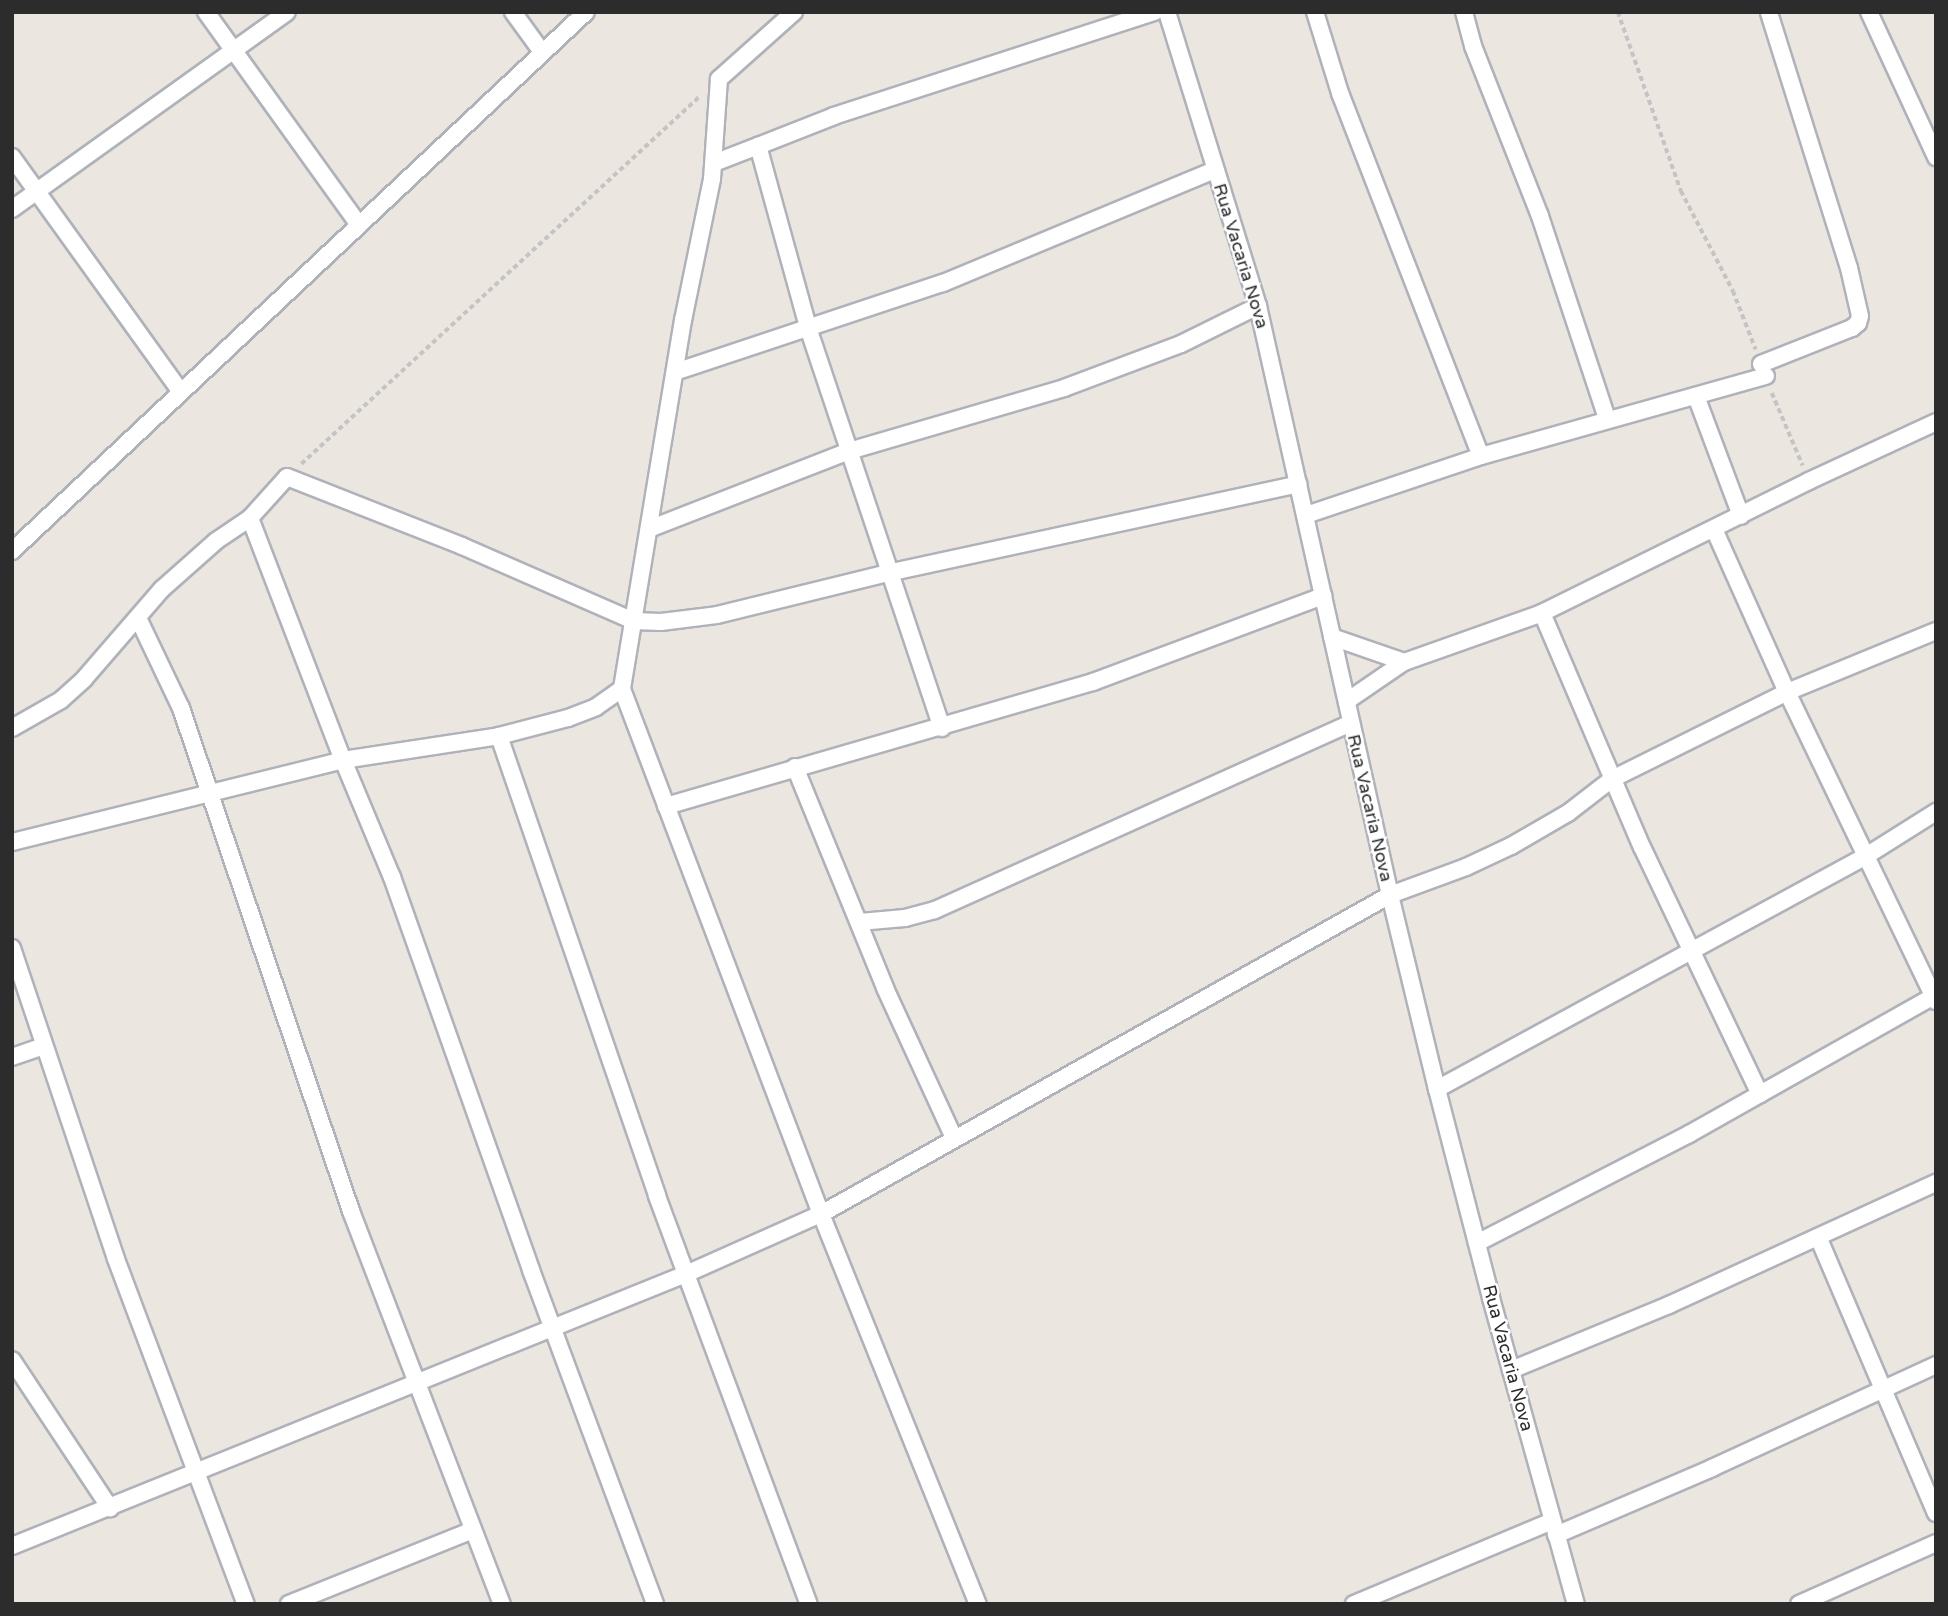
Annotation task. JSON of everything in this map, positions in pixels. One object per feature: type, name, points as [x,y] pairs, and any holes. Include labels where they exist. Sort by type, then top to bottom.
[{"type":"street","points":[[206,12],[359,225]]},
{"type":"street","points":[[12,209],[287,12]]},
{"type":"street","points":[[513,12],[542,52]]},
{"type":"street","points":[[12,551],[586,12]]},
{"type":"street","points":[[794,12],[719,79],[714,163],[675,372],[622,689],[821,1214],[978,1604]]},
{"type":"street","points":[[714,163],[834,116],[1155,12]]},
{"type":"street","name":"Rua Vacaria Nova","points":[[1167,12],[1258,306],[1390,895],[1437,1089],[1576,1604]]},
{"type":"street","points":[[1315,12],[1340,93],[1482,456]]},
{"type":"street","points":[[1464,12],[1473,46],[1540,216],[1607,419]]},
{"type":"street","points":[[1306,515],[1482,456],[1696,396],[1763,370],[1852,328],[1860,316],[1849,268],[1769,12]]},
{"type":"street","points":[[1869,12],[1936,157]]},
{"type":"street","points":[[758,146],[808,327],[942,728]]},
{"type":"street","points":[[12,157],[181,392]]},
{"type":"street","points":[[675,372],[943,283],[1215,170]]},
{"type":"street","points":[[649,529],[849,450],[1064,388],[1181,344],[1258,306]]},
{"type":"street","points":[[1696,396],[1741,516]]},
{"type":"street","points":[[1347,701],[1404,662],[1542,614],[1809,481],[1936,422]]},
{"type":"street","points":[[12,729],[61,699],[85,679],[162,589],[216,541],[250,518],[287,477],[462,546],[634,621],[717,615],[888,573],[1298,484]]},
{"type":"street","points":[[250,518],[343,760],[392,877],[552,1329],[655,1604]]},
{"type":"street","points":[[1477,1243],[1760,1094],[1935,998],[1787,692],[1714,529]]},
{"type":"street","points":[[666,806],[1093,682],[1323,596]]},
{"type":"street","points":[[1542,614],[1612,779],[1690,951],[1760,1094]]},
{"type":"street","points":[[138,618],[181,708],[250,919],[416,1385],[502,1604]]},
{"type":"street","points":[[12,1546],[416,1385],[686,1274],[821,1214],[1390,895],[1466,867],[1511,846],[1568,813],[1612,779],[1787,692],[1936,631]]},
{"type":"street","points":[[1332,637],[1404,662]]},
{"type":"street","points":[[12,842],[343,760],[499,736],[568,718],[596,707],[622,689]]},
{"type":"street","points":[[859,922],[905,918],[934,910],[1351,723]]},
{"type":"street","points":[[499,736],[686,1274],[809,1604]]},
{"type":"street","points":[[795,767],[885,988],[954,1139]]},
{"type":"street","points":[[1437,1089],[1866,856],[1936,813]]},
{"type":"street","points":[[12,948],[116,1259],[199,1473],[246,1604]]},
{"type":"street","points":[[12,1057],[44,1046]]},
{"type":"street","points":[[1511,1370],[1819,1239],[1936,1183]]},
{"type":"street","points":[[1819,1239],[1936,1513]]},
{"type":"street","points":[[12,1360],[110,1508]]},
{"type":"street","points":[[1354,1604],[1712,1468],[1936,1365]]},
{"type":"street","points":[[289,1604],[473,1530]]},
{"type":"street","points":[[1799,1604],[1936,1544]]},
{"type":"path","points":[[1618,12],[1681,191],[1733,291],[1809,481]]},
{"type":"path","points":[[287,477],[719,79]]}]
